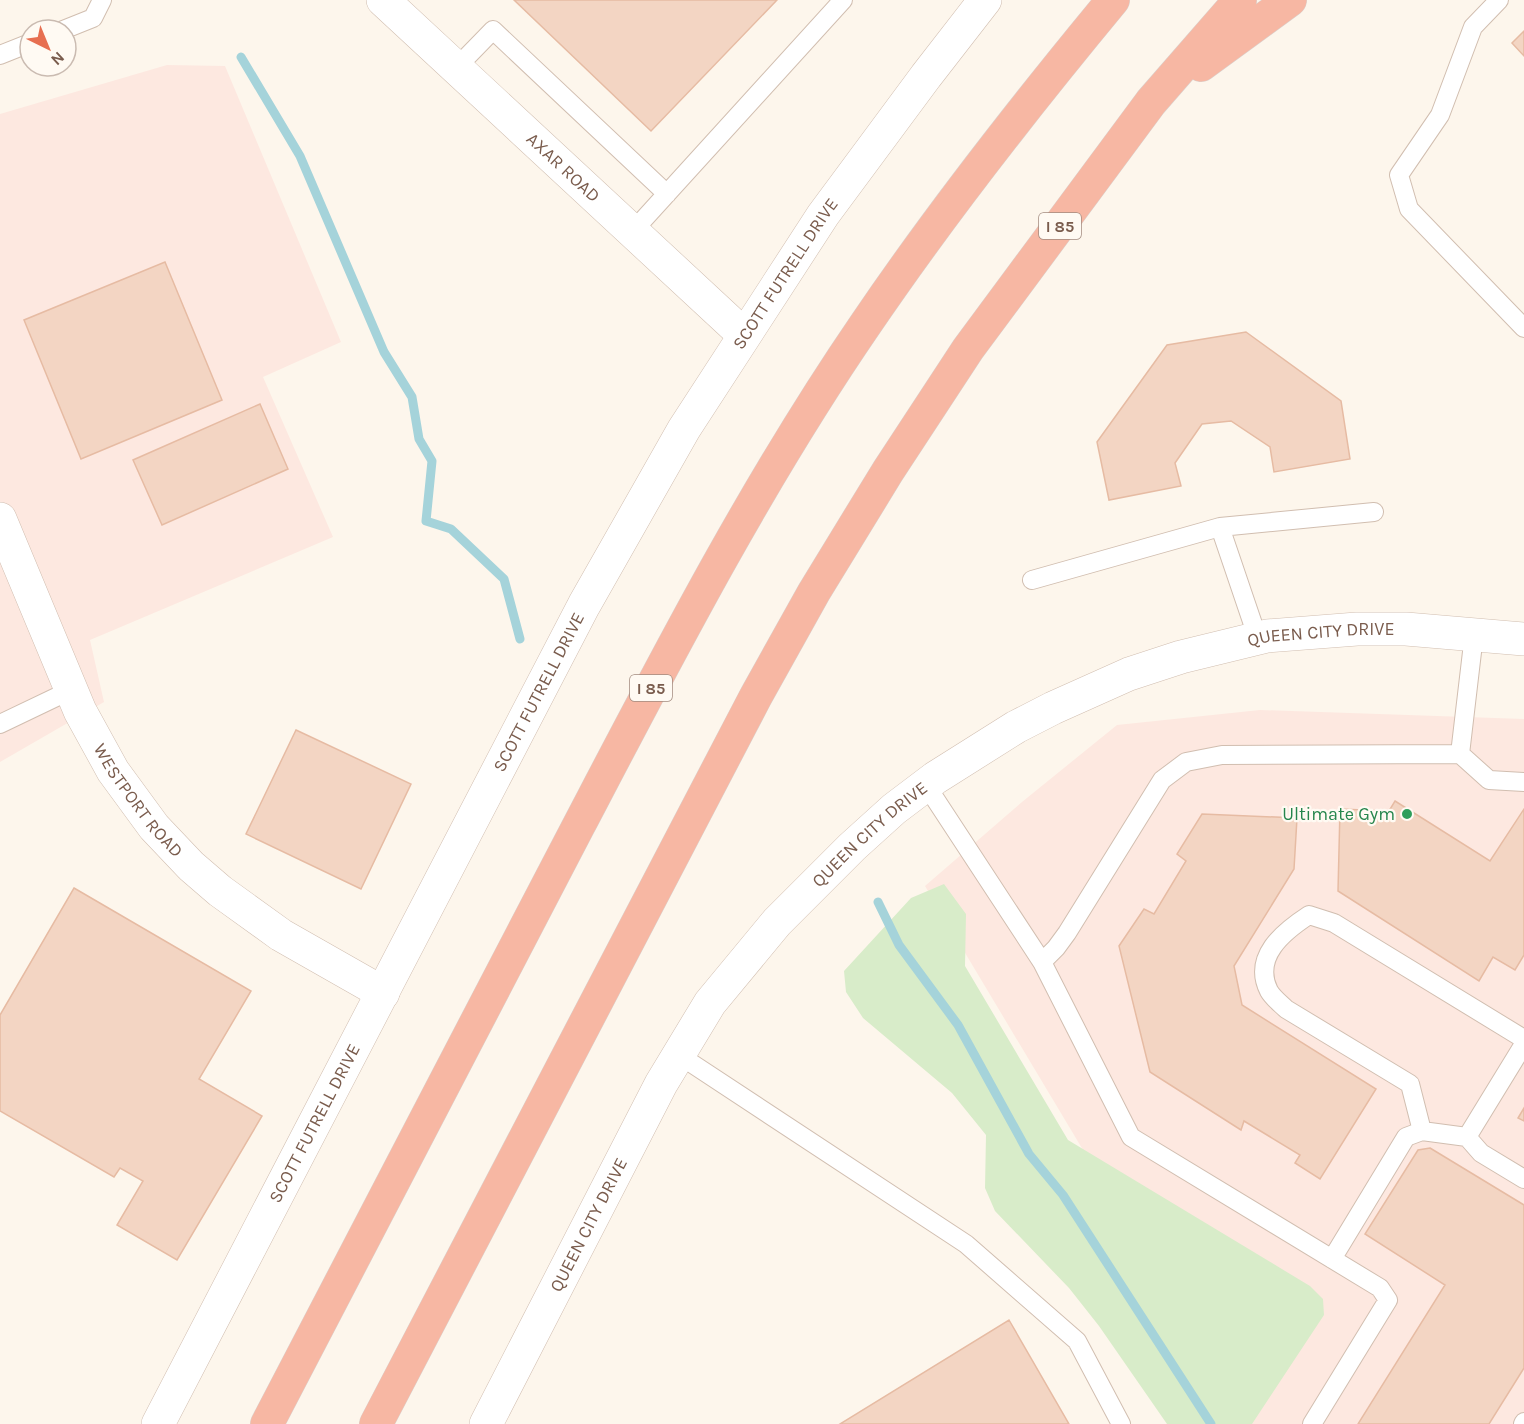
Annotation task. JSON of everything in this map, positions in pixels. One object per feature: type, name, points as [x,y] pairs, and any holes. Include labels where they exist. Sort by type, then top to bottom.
[{"type":"highway","name":"I 85","points":[[267,1424],[688,618],[770,475],[871,316],[988,156],[1051,74],[1113,0]]},
{"type":"highway","name":"I 85","points":[[376,1424],[756,696],[814,592],[888,471],[968,349],[1151,102],[1240,0]]},
{"type":"highway","points":[[1151,102],[1290,0]]},
{"type":"street","name":"AXAR ROAD","points":[[383,0],[744,334]]},
{"type":"street","name":"SCOTT FUTRELL DRIVE","points":[[158,1424],[584,605],[684,429],[823,215],[985,0]]},
{"type":"street","name":"WESTPORT ROAD","points":[[0,519],[80,711],[113,771],[154,827],[191,867],[280,935],[383,993]]},
{"type":"street","name":"QUEEN CITY DRIVE","points":[[486,1424],[661,1084],[710,1003],[777,922],[852,847],[894,809],[926,785],[1016,728],[1118,679],[1181,657],[1258,639],[1357,629],[1406,629],[1524,639]]},
{"type":"lane","points":[[78,24],[93,18],[102,0]]},
{"type":"lane","points":[[633,231],[843,0]]},
{"type":"lane","points":[[1499,0],[1473,27],[1440,115],[1399,175],[1409,209],[1524,328]]},
{"type":"lane","points":[[456,68],[493,30],[667,194]]},
{"type":"lane","points":[[0,55],[18,48]]},
{"type":"lane","points":[[1032,580],[1220,527],[1374,512]]},
{"type":"lane","points":[[1220,527],[1258,639]]},
{"type":"lane","points":[[1460,754],[1474,635]]},
{"type":"lane","points":[[0,723],[71,690]]},
{"type":"lane","points":[[1042,962],[1067,933],[1162,780],[1186,762],[1222,755],[1460,754],[1489,780],[1524,782]]},
{"type":"lane","points":[[926,785],[1042,962],[1131,1137],[1380,1288],[1388,1300],[1312,1424]]},
{"type":"lane","points":[[1422,1131],[1410,1084],[1286,1009],[1270,992],[1263,971],[1269,951],[1287,930],[1309,915],[1334,923],[1524,1042],[1467,1137]]},
{"type":"lane","points":[[679,1055],[966,1244],[1077,1341],[1121,1424]]},
{"type":"lane","points":[[1332,1259],[1406,1137],[1422,1131],[1467,1137],[1481,1153],[1524,1179]]},
{"type":"shaded area","points":[[167,65],[225,66],[341,342],[263,377],[333,537],[90,640],[104,702],[0,762],[0,114]]},
{"type":"shaded area","points":[[1260,710],[1524,719],[1524,1424],[1247,1424],[925,886],[1022,802],[1117,725]]},
{"type":"green space","points":[[944,884],[966,914],[965,966],[1068,1140],[1310,1286],[1323,1299],[1324,1315],[1252,1424],[1167,1424],[1099,1326],[1069,1288],[995,1211],[985,1188],[986,1135],[952,1093],[863,1018],[846,992],[844,971],[911,898]]},
{"type":"building","points":[[514,0],[777,0],[651,131]]},
{"type":"building","points":[[1524,31],[1524,56],[1512,43]]},
{"type":"building","points":[[165,262],[222,400],[81,459],[24,320]]},
{"type":"building","points":[[1246,332],[1341,401],[1350,459],[1274,472],[1270,447],[1231,421],[1202,424],[1175,463],[1181,486],[1109,500],[1097,442],[1167,345]]},
{"type":"building","points":[[260,404],[288,469],[162,525],[133,460]]},
{"type":"building","points":[[296,730],[411,784],[361,889],[246,834]]},
{"type":"building","points":[[1395,801],[1490,861],[1524,809],[1524,955],[1515,970],[1493,957],[1479,981],[1338,891],[1340,809],[1389,811]]},
{"type":"building","points":[[1202,814],[1297,818],[1294,869],[1234,966],[1242,1005],[1376,1089],[1320,1179],[1295,1163],[1300,1155],[1244,1121],[1241,1130],[1150,1072],[1119,946],[1144,909],[1154,914],[1186,861],[1177,854]]},
{"type":"building","points":[[74,888],[251,991],[199,1079],[262,1116],[177,1260],[117,1225],[143,1181],[120,1168],[114,1177],[0,1111],[0,1015]]},
{"type":"building","points":[[1524,1108],[1524,1121],[1518,1118]]},
{"type":"building","points":[[1430,1148],[1524,1205],[1524,1368],[1489,1424],[1358,1424],[1445,1285],[1365,1234],[1418,1150]]},
{"type":"building","points":[[1009,1320],[1069,1424],[840,1424]]},
{"type":"waterway","points":[[241,57],[300,156],[384,352],[412,397],[419,439],[432,461],[426,521],[451,529],[504,579],[520,639]]},
{"type":"waterway","points":[[878,902],[899,945],[958,1025],[1029,1154],[1063,1195],[1211,1424]]},
{"type":"place","name":"Ultimate Gym","points":[[1407,814]]}]
